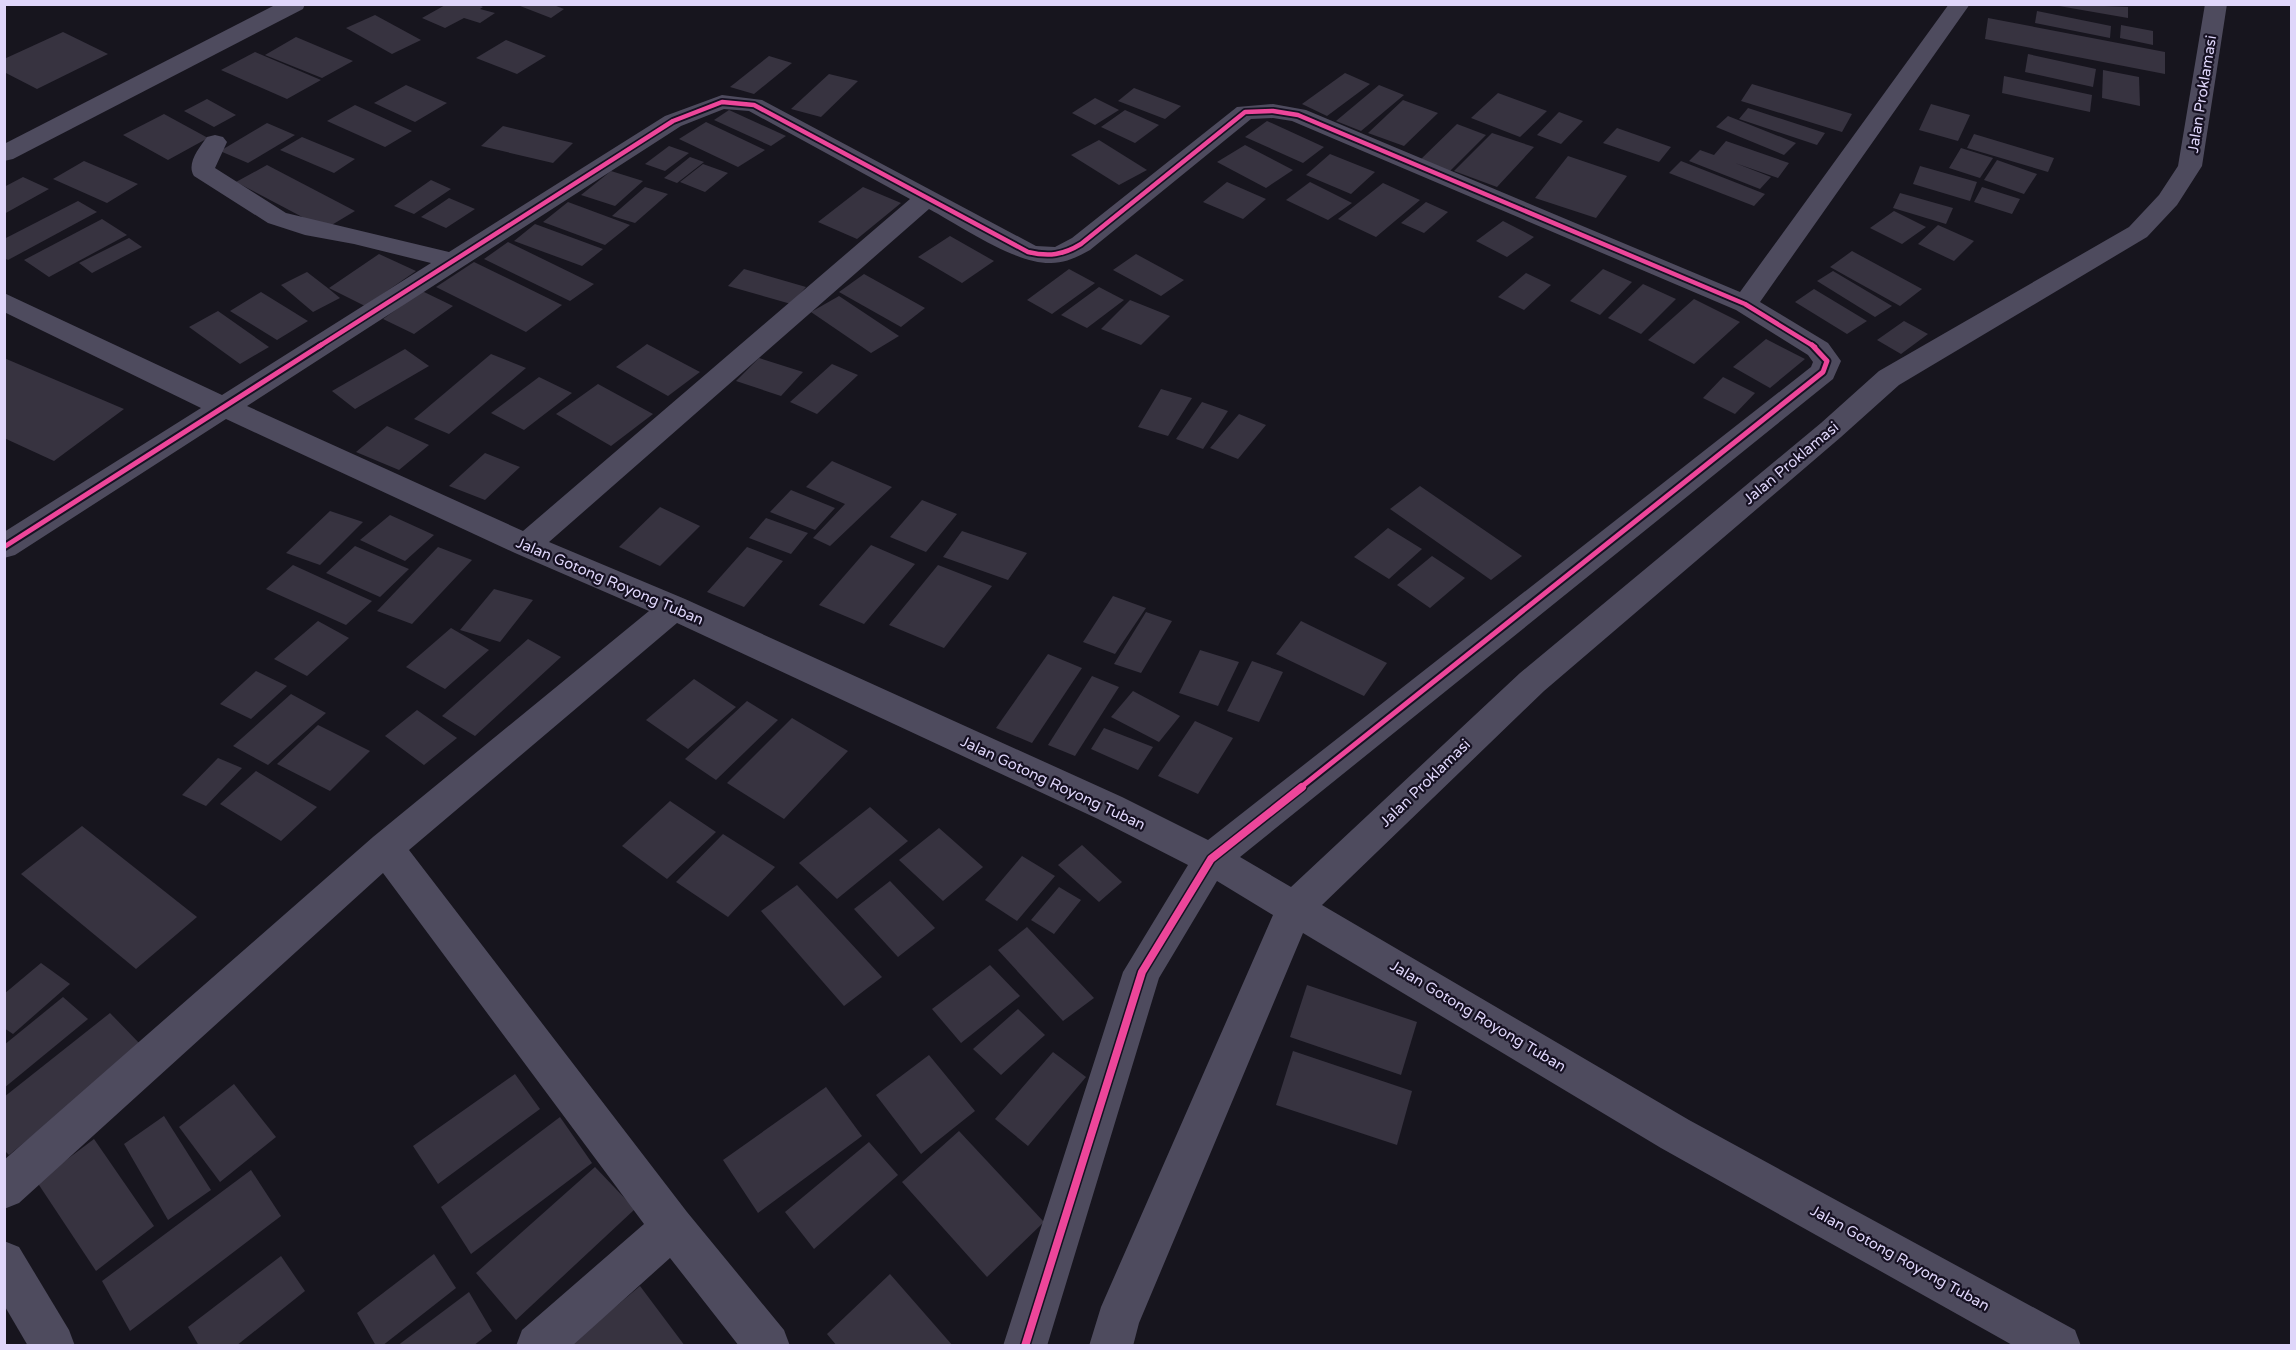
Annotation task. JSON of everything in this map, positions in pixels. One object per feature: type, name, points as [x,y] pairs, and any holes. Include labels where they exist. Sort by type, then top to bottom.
[{"type":"street","points":[[4,154],[295,4]]},
{"type":"street","points":[[1745,304],[1960,4]]},
{"type":"street","name":"Jalan Proklamasi","points":[[1294,907],[1532,682],[1831,430],[1889,378],[2138,232],[2168,200],[2190,166],[2216,4]]},
{"type":"street","points":[[4,547],[673,121],[722,102],[754,105],[1028,252],[1045,256],[1063,255],[1081,244],[1245,112],[1273,111],[1298,115],[1745,304],[1818,349],[1827,360],[1823,372],[1211,859],[1142,972],[1025,1346]]},
{"type":"street","points":[[214,142],[203,165],[203,171],[277,218],[305,227],[354,236],[453,261]]},
{"type":"street","points":[[526,545],[926,198]]},
{"type":"street","name":"Jalan Gotong Royong Tuban","points":[[4,301],[224,407],[526,545],[674,608],[1110,808],[1211,859],[1676,1134],[2059,1346]]},
{"type":"street","points":[[4,1188],[386,848],[674,608]]},
{"type":"street","points":[[386,848],[672,1227],[768,1346]]},
{"type":"street","points":[[1111,1346],[1117,1323],[1294,907]]},
{"type":"street","points":[[538,1346],[672,1227]]},
{"type":"street","points":[[4,1262],[53,1346]]},
{"type":"building","points":[[447,4],[477,4],[483,7],[480,9],[495,13],[480,23],[464,18],[445,28],[422,18]]},
{"type":"building","points":[[515,4],[551,4],[564,9],[551,18]]},
{"type":"building","points":[[2059,4],[2128,7],[2128,18],[2059,6]]},
{"type":"building","points":[[2037,11],[2111,26],[2110,38],[2035,23]]},
{"type":"building","points":[[375,15],[421,40],[392,54],[346,28]]},
{"type":"building","points":[[1988,18],[2165,52],[2165,74],[1985,39]]},
{"type":"building","points":[[2121,25],[2153,31],[2153,45],[2120,38]]},
{"type":"building","points":[[63,32],[108,54],[37,89],[4,72],[4,59]]},
{"type":"building","points":[[296,37],[353,61],[322,78],[265,55]]},
{"type":"building","points":[[506,40],[546,56],[517,74],[476,58]]},
{"type":"building","points":[[255,52],[321,80],[287,99],[221,70]]},
{"type":"building","points":[[2028,54],[2096,69],[2093,87],[2025,72]]},
{"type":"building","points":[[769,56],[792,63],[754,94],[730,87]]},
{"type":"building","points":[[2103,70],[2139,77],[2140,106],[2102,98]]},
{"type":"building","points":[[1345,73],[1370,84],[1327,116],[1302,104]]},
{"type":"building","points":[[829,74],[858,81],[821,117],[791,109]]},
{"type":"building","points":[[2004,76],[2092,95],[2090,112],[2002,93]]},
{"type":"building","points":[[1752,84],[1852,114],[1842,132],[1741,101]]},
{"type":"building","points":[[406,85],[447,103],[415,122],[374,103]]},
{"type":"building","points":[[1379,85],[1404,95],[1361,131],[1336,121]]},
{"type":"building","points":[[1134,88],[1181,106],[1165,119],[1118,101]]},
{"type":"building","points":[[1498,93],[1547,111],[1520,137],[1471,118]]},
{"type":"building","points":[[1095,98],[1119,110],[1095,125],[1072,113]]},
{"type":"building","points":[[207,99],[236,115],[214,127],[184,111]]},
{"type":"building","points":[[1403,100],[1438,113],[1404,146],[1368,133]]},
{"type":"building","points":[[1931,104],[1970,115],[1958,141],[1919,130]]},
{"type":"building","points":[[355,105],[412,131],[385,147],[327,121]]},
{"type":"building","points":[[1748,108],[1825,133],[1817,145],[1739,119]]},
{"type":"building","points":[[729,110],[786,136],[771,146],[714,120]]},
{"type":"building","points":[[1125,110],[1159,125],[1135,143],[1101,127]]},
{"type":"building","points":[[1559,112],[1583,121],[1561,144],[1537,135]]},
{"type":"building","points":[[164,114],[208,138],[168,160],[123,135]]},
{"type":"building","points":[[1728,116],[1796,143],[1784,155],[1716,127]]},
{"type":"building","points":[[1267,121],[1324,147],[1303,163],[1245,137]]},
{"type":"building","points":[[706,122],[765,150],[738,167],[679,139]]},
{"type":"building","points":[[267,123],[295,135],[248,163],[220,151]]},
{"type":"building","points":[[1457,124],[1486,135],[1448,173],[1418,162]]},
{"type":"building","points":[[503,126],[573,143],[553,163],[481,146]]},
{"type":"building","points":[[1617,128],[1671,147],[1659,162],[1603,143]]},
{"type":"building","points":[[1492,133],[1534,147],[1497,187],[1454,171]]},
{"type":"building","points":[[1974,134],[2054,158],[2048,172],[1967,148]]},
{"type":"building","points":[[302,137],[355,159],[334,173],[280,150]]},
{"type":"building","points":[[1099,140],[1147,170],[1119,185],[1071,155]]},
{"type":"building","points":[[1726,141],[1789,163],[1778,178],[1735,163],[1771,177],[1760,189],[1689,161],[1700,150],[1714,155]]},
{"type":"building","points":[[1245,145],[1293,170],[1266,188],[1217,162]]},
{"type":"building","points":[[669,146],[689,153],[665,171],[645,164]]},
{"type":"building","points":[[1961,148],[1993,158],[1980,178],[1949,168]]},
{"type":"building","points":[[1330,154],[1375,172],[1351,194],[1306,175]]},
{"type":"building","points":[[1568,156],[1627,176],[1596,218],[1535,198]]},
{"type":"building","points":[[690,157],[704,162],[677,183],[664,178]]},
{"type":"building","points":[[1997,160],[2037,174],[2024,194],[1984,180]]},
{"type":"building","points":[[84,161],[138,184],[107,203],[53,179]]},
{"type":"building","points":[[1681,161],[1765,194],[1754,206],[1669,173]]},
{"type":"building","points":[[703,164],[728,173],[705,192],[680,182]]},
{"type":"building","points":[[267,165],[355,211],[325,229],[236,182]]},
{"type":"building","points":[[1920,166],[1977,182],[1970,201],[1913,184]]},
{"type":"building","points":[[611,171],[643,181],[615,206],[581,195]]},
{"type":"building","points":[[23,177],[49,189],[4,214],[4,187]]},
{"type":"building","points":[[431,180],[451,189],[414,214],[394,206]]},
{"type":"building","points":[[1227,182],[1266,199],[1243,219],[1203,202]]},
{"type":"building","points":[[1310,182],[1352,203],[1328,220],[1286,200]]},
{"type":"building","points":[[1383,183],[1420,200],[1376,237],[1338,219]]},
{"type":"building","points":[[645,187],[668,194],[635,223],[612,216]]},
{"type":"building","points":[[863,187],[901,203],[857,239],[818,222]]},
{"type":"building","points":[[1982,187],[2020,199],[2012,214],[1974,202]]},
{"type":"building","points":[[1900,193],[1953,208],[1946,224],[1893,208]]},
{"type":"building","points":[[449,198],[475,209],[446,228],[421,217]]},
{"type":"building","points":[[78,201],[97,212],[8,260],[4,258],[4,239]]},
{"type":"building","points":[[568,202],[630,225],[605,245],[543,222]]},
{"type":"building","points":[[1426,202],[1448,212],[1424,233],[1401,223]]},
{"type":"building","points":[[1894,211],[1926,227],[1902,244],[1870,228]]},
{"type":"building","points":[[102,219],[127,235],[49,277],[24,260]]},
{"type":"building","points":[[1503,221],[1534,237],[1507,257],[1476,241]]},
{"type":"building","points":[[535,224],[603,249],[582,266],[514,241]]},
{"type":"building","points":[[1938,225],[1974,241],[1954,261],[1918,244]]},
{"type":"building","points":[[950,236],[994,261],[962,283],[918,257]]},
{"type":"building","points":[[129,238],[142,247],[92,273],[79,263]]},
{"type":"building","points":[[508,242],[594,284],[570,301],[484,259]]},
{"type":"building","points":[[1852,251],[1922,289],[1900,306],[1830,267]]},
{"type":"building","points":[[379,254],[416,271],[365,306],[329,288]]},
{"type":"building","points":[[1136,254],[1184,280],[1161,296],[1113,270]]},
{"type":"building","points":[[474,262],[562,305],[526,332],[436,287]]},
{"type":"building","points":[[744,269],[806,287],[791,304],[728,286]]},
{"type":"building","points":[[1069,269],[1095,283],[1052,314],[1027,300]]},
{"type":"building","points":[[1603,269],[1632,282],[1600,315],[1570,301]]},
{"type":"building","points":[[1833,271],[1892,306],[1875,317],[1817,281]]},
{"type":"building","points":[[307,272],[340,298],[313,312],[281,285]]},
{"type":"building","points":[[1526,273],[1551,285],[1524,310],[1498,297]]},
{"type":"building","points":[[864,274],[925,308],[901,327],[839,292]]},
{"type":"building","points":[[1643,284],[1676,299],[1641,334],[1608,318]]},
{"type":"building","points":[[1099,287],[1124,300],[1087,328],[1061,315]]},
{"type":"building","points":[[1814,289],[1867,321],[1847,334],[1795,302]]},
{"type":"building","points":[[422,291],[453,306],[414,334],[383,319]]},
{"type":"building","points":[[261,292],[308,321],[277,340],[230,311]]},
{"type":"building","points":[[839,296],[899,336],[871,353],[811,312]]},
{"type":"building","points":[[1694,299],[1740,322],[1694,364],[1648,340]]},
{"type":"building","points":[[1130,300],[1170,316],[1141,345],[1101,329]]},
{"type":"building","points":[[218,311],[269,347],[240,364],[189,327]]},
{"type":"building","points":[[1904,321],[1928,334],[1901,354],[1877,340]]},
{"type":"building","points":[[1766,339],[1805,359],[1770,388],[1733,367]]},
{"type":"building","points":[[647,344],[700,372],[668,396],[616,367]]},
{"type":"building","points":[[405,349],[429,366],[355,409],[332,391]]},
{"type":"building","points":[[491,354],[526,368],[449,434],[414,419]]},
{"type":"building","points":[[4,358],[124,409],[54,461],[4,438]]},
{"type":"building","points":[[759,358],[803,372],[781,396],[736,381]]},
{"type":"building","points":[[832,364],[858,375],[817,414],[790,402]]},
{"type":"building","points":[[539,377],[572,393],[524,430],[491,413]]},
{"type":"building","points":[[1723,377],[1755,393],[1735,414],[1703,398]]},
{"type":"building","points":[[598,384],[653,414],[611,446],[556,414]]},
{"type":"building","points":[[1161,389],[1192,398],[1168,436],[1138,427]]},
{"type":"building","points":[[1202,402],[1228,411],[1203,449],[1176,439]]},
{"type":"building","points":[[1239,414],[1266,425],[1238,459],[1210,448]]},
{"type":"building","points":[[387,426],[429,445],[399,470],[356,452]]},
{"type":"building","points":[[485,453],[520,467],[485,500],[449,486]]},
{"type":"building","points":[[832,461],[892,487],[830,546],[813,538],[845,504],[806,487]]},
{"type":"building","points":[[1420,486],[1522,556],[1491,580],[1390,509]]},
{"type":"building","points":[[791,490],[835,508],[815,530],[770,512]]},
{"type":"building","points":[[922,500],[957,514],[926,552],[890,537]]},
{"type":"building","points":[[660,507],[700,526],[660,566],[619,547]]},
{"type":"building","points":[[330,511],[363,522],[320,565],[286,553]]},
{"type":"building","points":[[390,515],[434,535],[405,561],[360,540]]},
{"type":"building","points":[[766,518],[808,533],[791,554],[749,538]]},
{"type":"building","points":[[1388,528],[1422,549],[1389,579],[1354,557]]},
{"type":"building","points":[[962,531],[1027,553],[1008,580],[943,557]]},
{"type":"building","points":[[871,545],[915,564],[864,624],[819,605]]},
{"type":"building","points":[[355,546],[409,569],[380,597],[326,573]]},
{"type":"building","points":[[438,547],[472,560],[412,624],[377,611]]},
{"type":"building","points":[[747,547],[783,561],[744,607],[707,592]]},
{"type":"building","points":[[1432,556],[1465,578],[1430,608],[1397,585]]},
{"type":"building","points":[[293,565],[372,601],[346,625],[266,589]]},
{"type":"building","points":[[938,565],[992,586],[944,648],[889,625]]},
{"type":"building","points":[[494,589],[533,600],[500,642],[460,630]]},
{"type":"building","points":[[1113,596],[1146,608],[1115,654],[1083,642]]},
{"type":"building","points":[[1146,612],[1172,621],[1141,673],[1114,664]]},
{"type":"building","points":[[318,621],[349,638],[307,676],[274,659]]},
{"type":"building","points":[[1301,621],[1387,663],[1364,696],[1276,654]]},
{"type":"building","points":[[451,628],[489,650],[445,689],[406,667]]},
{"type":"building","points":[[528,639],[561,657],[475,736],[442,716]]},
{"type":"building","points":[[1200,650],[1239,662],[1218,706],[1179,693]]},
{"type":"building","points":[[1048,654],[1082,668],[1032,743],[996,728]]},
{"type":"building","points":[[1252,661],[1283,672],[1259,722],[1227,711]]},
{"type":"building","points":[[256,671],[287,686],[251,719],[220,704]]},
{"type":"building","points":[[1092,676],[1119,687],[1075,756],[1048,745]]},
{"type":"building","points":[[694,679],[736,707],[688,749],[646,720]]},
{"type":"building","points":[[1133,691],[1180,716],[1159,742],[1111,717]]},
{"type":"building","points":[[291,694],[326,713],[268,765],[233,746]]},
{"type":"building","points":[[747,701],[778,720],[716,780],[685,759]]},
{"type":"building","points":[[417,710],[457,738],[424,765],[385,736]]},
{"type":"building","points":[[792,718],[848,751],[784,819],[727,783]]},
{"type":"building","points":[[1195,721],[1233,738],[1198,794],[1158,776]]},
{"type":"building","points":[[318,725],[370,751],[330,791],[277,764]]},
{"type":"building","points":[[1104,728],[1153,747],[1138,770],[1091,749]]},
{"type":"building","points":[[218,758],[242,768],[206,806],[182,795]]},
{"type":"building","points":[[256,771],[317,807],[281,841],[220,804]]},
{"type":"building","points":[[670,801],[716,832],[667,879],[622,846]]},
{"type":"building","points":[[870,807],[908,841],[837,899],[799,863]]},
{"type":"building","points":[[82,826],[197,917],[136,969],[21,874]]},
{"type":"building","points":[[939,828],[983,867],[943,901],[899,860]]},
{"type":"building","points":[[723,834],[775,867],[728,917],[676,882]]},
{"type":"building","points":[[1082,845],[1122,882],[1099,902],[1058,865]]},
{"type":"building","points":[[1022,856],[1055,876],[1017,921],[985,900]]},
{"type":"building","points":[[890,881],[935,928],[898,957],[854,909]]},
{"type":"building","points":[[797,885],[882,977],[844,1006],[761,911]]},
{"type":"building","points":[[1059,887],[1081,900],[1054,934],[1031,920]]},
{"type":"building","points":[[1027,927],[1094,998],[1063,1021],[998,950]]},
{"type":"building","points":[[41,963],[70,984],[13,1034],[4,1028],[4,994]]},
{"type":"building","points":[[990,965],[1020,996],[961,1043],[932,1009]]},
{"type":"building","points":[[1307,985],[1417,1022],[1401,1075],[1290,1037]]},
{"type":"building","points":[[63,997],[88,1019],[4,1088],[4,1045]]},
{"type":"building","points":[[1018,1009],[1045,1035],[1001,1075],[973,1049]]},
{"type":"building","points":[[110,1013],[142,1046],[9,1155],[4,1150],[4,1097]]},
{"type":"building","points":[[1293,1051],[1412,1091],[1397,1145],[1276,1105]]},
{"type":"building","points":[[1053,1052],[1086,1077],[1028,1146],[995,1119]]},
{"type":"building","points":[[929,1055],[975,1111],[921,1154],[876,1095]]},
{"type":"building","points":[[515,1074],[540,1109],[438,1184],[413,1146]]},
{"type":"building","points":[[234,1084],[276,1137],[220,1182],[179,1127]]},
{"type":"building","points":[[826,1087],[862,1136],[758,1213],[723,1160]]},
{"type":"building","points":[[164,1116],[211,1190],[168,1220],[124,1144]]},
{"type":"building","points":[[560,1117],[592,1163],[471,1254],[441,1207]]},
{"type":"building","points":[[959,1131],[1044,1222],[987,1277],[902,1182]]},
{"type":"building","points":[[94,1139],[154,1226],[96,1271],[37,1182]]},
{"type":"building","points":[[869,1142],[898,1175],[814,1249],[785,1212]]},
{"type":"building","points":[[595,1167],[635,1209],[516,1320],[476,1273]]},
{"type":"building","points":[[251,1170],[281,1216],[130,1331],[102,1281]]},
{"type":"building","points":[[434,1254],[456,1288],[382,1346],[376,1346],[357,1313]]},
{"type":"building","points":[[281,1256],[305,1291],[236,1346],[199,1346],[188,1327]]},
{"type":"building","points":[[890,1274],[953,1346],[837,1346],[827,1334]]},
{"type":"building","points":[[640,1286],[685,1346],[551,1346],[595,1324]]},
{"type":"building","points":[[469,1292],[492,1331],[473,1346],[397,1346]]},
{"type":"cycle path","points":[[4,547],[673,121],[722,102],[754,105],[1028,252],[1050,256],[1067,252],[1081,244],[1245,112],[1273,111],[1298,115],[1745,304],[1818,349],[1827,361],[1823,372],[1211,859],[1142,972],[1025,1346]]}]
